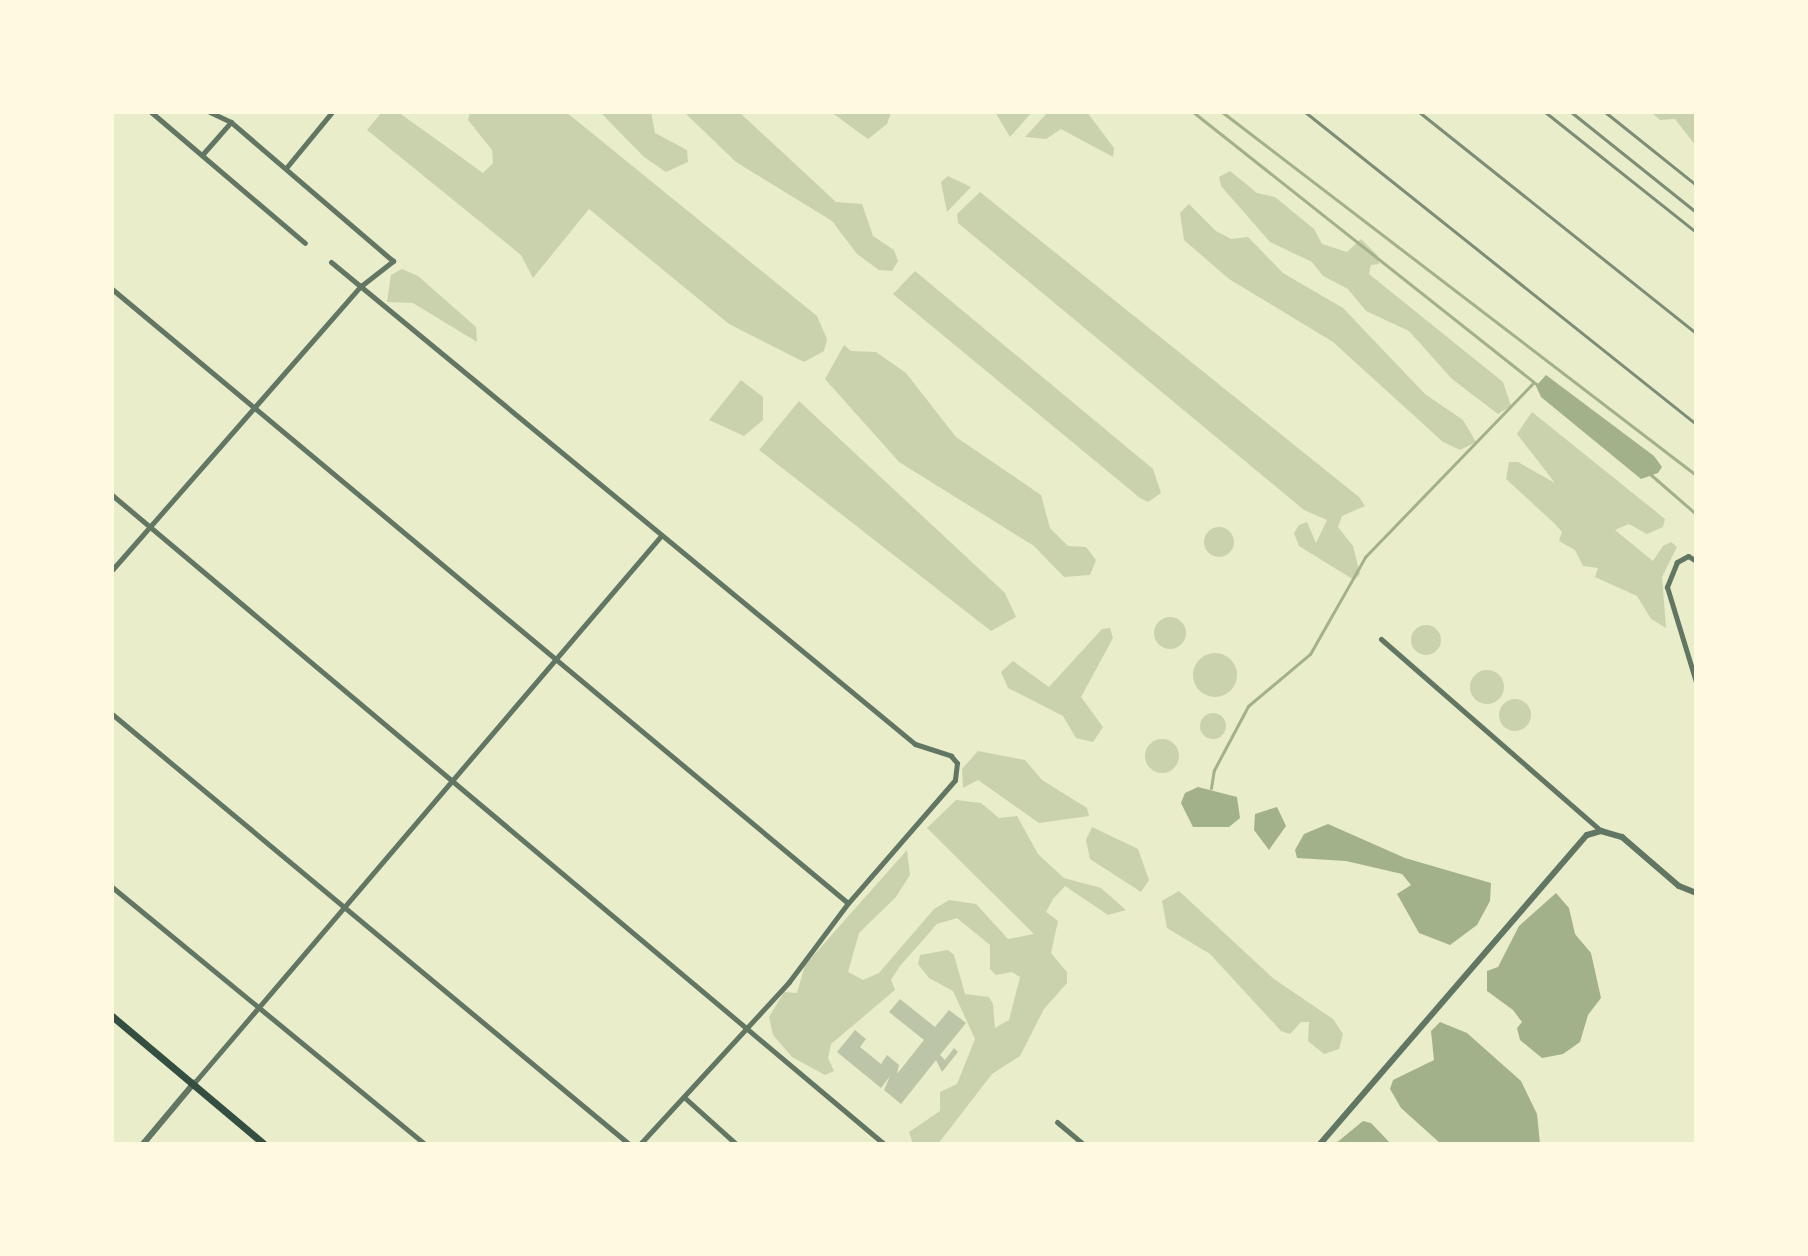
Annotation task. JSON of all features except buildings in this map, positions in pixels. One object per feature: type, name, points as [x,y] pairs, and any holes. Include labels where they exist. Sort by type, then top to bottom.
[{"type":"main road","points":[[112,1016],[264,1144]]},
{"type":"street","points":[[151,112],[305,243]]},
{"type":"street","points":[[112,570],[361,286],[393,261],[231,122],[210,112]]},
{"type":"street","points":[[286,168],[332,112]]},
{"type":"street","points":[[202,155],[231,122]]},
{"type":"street","points":[[331,262],[660,537],[915,744],[951,756],[957,763],[955,780],[848,903],[789,982],[699,1076],[685,1098],[640,1144]]},
{"type":"street","points":[[112,289],[848,903]]},
{"type":"street","points":[[112,495],[884,1144]]},
{"type":"street","points":[[143,1144],[345,912],[660,537]]},
{"type":"street","points":[[1696,561],[1688,556],[1677,562],[1667,587],[1696,682]]},
{"type":"street","points":[[1381,639],[1601,831],[1622,837],[1679,886],[1696,893]]},
{"type":"street","points":[[112,714],[345,912],[629,1144]]},
{"type":"street","points":[[1320,1144],[1578,842],[1601,831]]},
{"type":"street","points":[[112,887],[425,1144]]},
{"type":"street","points":[[685,1098],[736,1144]]},
{"type":"street","points":[[1057,1122],[1083,1144]]},
{"type":"shaded area","points":[[382,112],[398,112],[483,173],[493,163],[492,150],[468,120],[470,112],[566,112],[817,316],[827,339],[824,351],[804,362],[729,324],[589,209],[533,278],[521,255],[367,130]]},
{"type":"shaded area","points":[[600,112],[651,112],[655,133],[687,150],[688,162],[666,172],[644,157]]},
{"type":"shaded area","points":[[684,112],[739,112],[836,202],[862,204],[873,236],[894,250],[898,261],[892,271],[879,270],[857,254],[832,221],[736,162]]},
{"type":"shaded area","points":[[831,112],[891,113],[887,124],[868,139]]},
{"type":"shaded area","points":[[995,112],[1032,112],[1010,137]]},
{"type":"shaded area","points":[[1048,112],[1087,112],[1114,148],[1113,157],[1061,129],[1046,139],[1025,137]]},
{"type":"shaded area","points":[[1651,112],[1696,112],[1696,146],[1675,119],[1660,120]]},
{"type":"shaded area","points":[[1230,171],[1257,193],[1275,197],[1314,229],[1322,244],[1347,252],[1361,239],[1378,256],[1379,264],[1371,265],[1369,274],[1503,382],[1511,406],[1498,414],[1452,379],[1409,331],[1366,311],[1348,289],[1323,276],[1312,262],[1270,242],[1221,186],[1219,177]]},
{"type":"shaded area","points":[[948,176],[971,187],[947,212],[941,182]]},
{"type":"shaded area","points":[[980,192],[1359,497],[1365,506],[1342,516],[1338,527],[1353,546],[1360,574],[1354,580],[1299,546],[1294,533],[1299,525],[1307,522],[1316,543],[1327,520],[1304,510],[958,223],[957,214]]},
{"type":"shaded area","points":[[1189,204],[1216,231],[1231,239],[1248,237],[1283,273],[1343,308],[1425,394],[1463,420],[1476,442],[1460,450],[1443,442],[1333,342],[1229,279],[1184,240],[1180,213]]},
{"type":"shaded area","points":[[402,269],[418,276],[476,327],[477,342],[413,303],[387,302],[391,275]]},
{"type":"shaded area","points":[[915,271],[1153,469],[1161,493],[1148,502],[1140,498],[893,294]]},
{"type":"shaded area","points":[[844,345],[851,351],[876,352],[906,373],[956,437],[1041,495],[1050,528],[1068,546],[1086,547],[1096,560],[1090,575],[1064,577],[1034,546],[899,462],[825,379]]},
{"type":"shaded area","points":[[1546,375],[1654,456],[1662,467],[1658,473],[1641,479],[1541,397],[1536,386]]},
{"type":"shaded area","points":[[741,380],[763,397],[763,420],[744,436],[709,420]]},
{"type":"shaded area","points":[[799,401],[1005,593],[1016,617],[991,631],[759,450]]},
{"type":"shaded area","points":[[1532,412],[1665,519],[1663,527],[1647,534],[1629,524],[1615,530],[1653,561],[1663,546],[1671,542],[1677,547],[1662,577],[1666,628],[1651,619],[1637,596],[1595,577],[1598,568],[1583,566],[1575,550],[1559,541],[1562,532],[1555,524],[1506,479],[1509,462],[1518,462],[1555,483],[1517,434]]},
{"type":"shaded area","points":[[1219,527],[1230,531],[1234,542],[1230,553],[1219,557],[1208,553],[1204,542],[1208,531]]},
{"type":"shaded area","points":[[1170,617],[1182,621],[1186,633],[1182,645],[1170,649],[1158,645],[1154,633],[1158,621]]},
{"type":"shaded area","points":[[1426,625],[1436,630],[1441,640],[1436,650],[1426,655],[1416,650],[1411,640],[1416,630]]},
{"type":"shaded area","points":[[1110,628],[1113,638],[1081,697],[1103,727],[1093,742],[1076,738],[1063,716],[1008,688],[1001,672],[1013,661],[1049,687],[1102,629]]},
{"type":"shaded area","points":[[1215,653],[1230,660],[1237,675],[1230,690],[1215,697],[1200,690],[1193,675],[1200,660]]},
{"type":"shaded area","points":[[1487,670],[1499,675],[1504,687],[1499,699],[1487,704],[1475,699],[1470,687],[1475,675]]},
{"type":"shaded area","points":[[1515,699],[1526,704],[1531,715],[1526,726],[1515,731],[1504,726],[1499,715],[1504,704]]},
{"type":"shaded area","points":[[1213,713],[1222,717],[1226,726],[1222,735],[1213,739],[1204,735],[1200,726],[1204,717]]},
{"type":"shaded area","points":[[1162,739],[1174,744],[1179,756],[1174,768],[1162,773],[1150,768],[1145,756],[1150,744]]},
{"type":"shaded area","points":[[978,751],[1025,760],[1042,780],[1087,808],[1089,816],[1039,823],[978,780],[963,788],[962,769]]},
{"type":"shaded area","points":[[1198,787],[1237,797],[1240,818],[1229,827],[1193,827],[1181,803],[1185,793]]},
{"type":"shaded area","points":[[956,800],[981,803],[999,818],[1017,816],[1038,854],[1064,878],[1101,888],[1126,910],[1108,915],[1065,886],[1053,899],[1046,912],[1058,921],[1051,953],[1067,972],[1067,983],[1044,1009],[1020,1056],[992,1074],[938,1144],[913,1144],[909,1132],[940,1111],[940,1092],[957,1084],[975,1039],[953,991],[929,978],[918,964],[920,955],[948,950],[954,955],[965,994],[989,997],[993,1004],[995,1028],[1009,1020],[1020,977],[1012,972],[996,975],[990,969],[990,945],[957,918],[937,924],[891,980],[895,990],[831,1044],[828,1058],[834,1071],[825,1075],[792,1057],[773,1035],[769,1017],[784,992],[797,993],[805,965],[907,850],[910,875],[896,897],[859,933],[848,972],[863,980],[879,973],[934,909],[949,900],[976,904],[1008,939],[1034,934],[927,828]]},
{"type":"shaded area","points":[[1277,807],[1286,826],[1269,850],[1254,830],[1255,814]]},
{"type":"shaded area","points":[[1328,824],[1405,858],[1491,883],[1490,901],[1477,925],[1450,945],[1419,933],[1397,894],[1411,885],[1402,874],[1346,861],[1297,858],[1295,850],[1304,834]]},
{"type":"shaded area","points":[[1092,827],[1138,849],[1149,880],[1141,892],[1090,859],[1086,840]]},
{"type":"shaded area","points":[[1179,891],[1274,979],[1333,1019],[1343,1034],[1339,1049],[1324,1054],[1308,1041],[1309,1022],[1301,1022],[1290,1034],[1281,1031],[1210,954],[1167,928],[1162,901]]},
{"type":"shaded area","points":[[1556,893],[1569,908],[1575,934],[1591,953],[1601,998],[1588,1015],[1580,1042],[1563,1054],[1542,1058],[1520,1040],[1517,1028],[1522,1022],[1513,1010],[1487,991],[1487,971],[1498,967],[1519,926]]},
{"type":"shaded area","points":[[1440,1022],[1467,1033],[1521,1081],[1537,1114],[1540,1144],[1441,1144],[1401,1108],[1390,1089],[1393,1080],[1434,1060],[1431,1031]]},
{"type":"shaded area","points":[[1363,1121],[1371,1123],[1391,1144],[1335,1144]]},
{"type":"waterway","points":[[1193,112],[1539,386]]},
{"type":"waterway","points":[[1222,112],[1696,475]]},
{"type":"waterway","points":[[1211,788],[1214,770],[1248,706],[1310,654],[1365,557],[1533,383]]},
{"type":"waterway","points":[[1650,474],[1696,514]]},
{"type":"railway","points":[[1305,112],[1696,424]]},
{"type":"railway","points":[[1419,112],[1696,333]]},
{"type":"railway","points":[[1545,112],[1696,232]]},
{"type":"railway","points":[[1571,112],[1696,212]]},
{"type":"railway","points":[[1605,112],[1696,185]]}]
